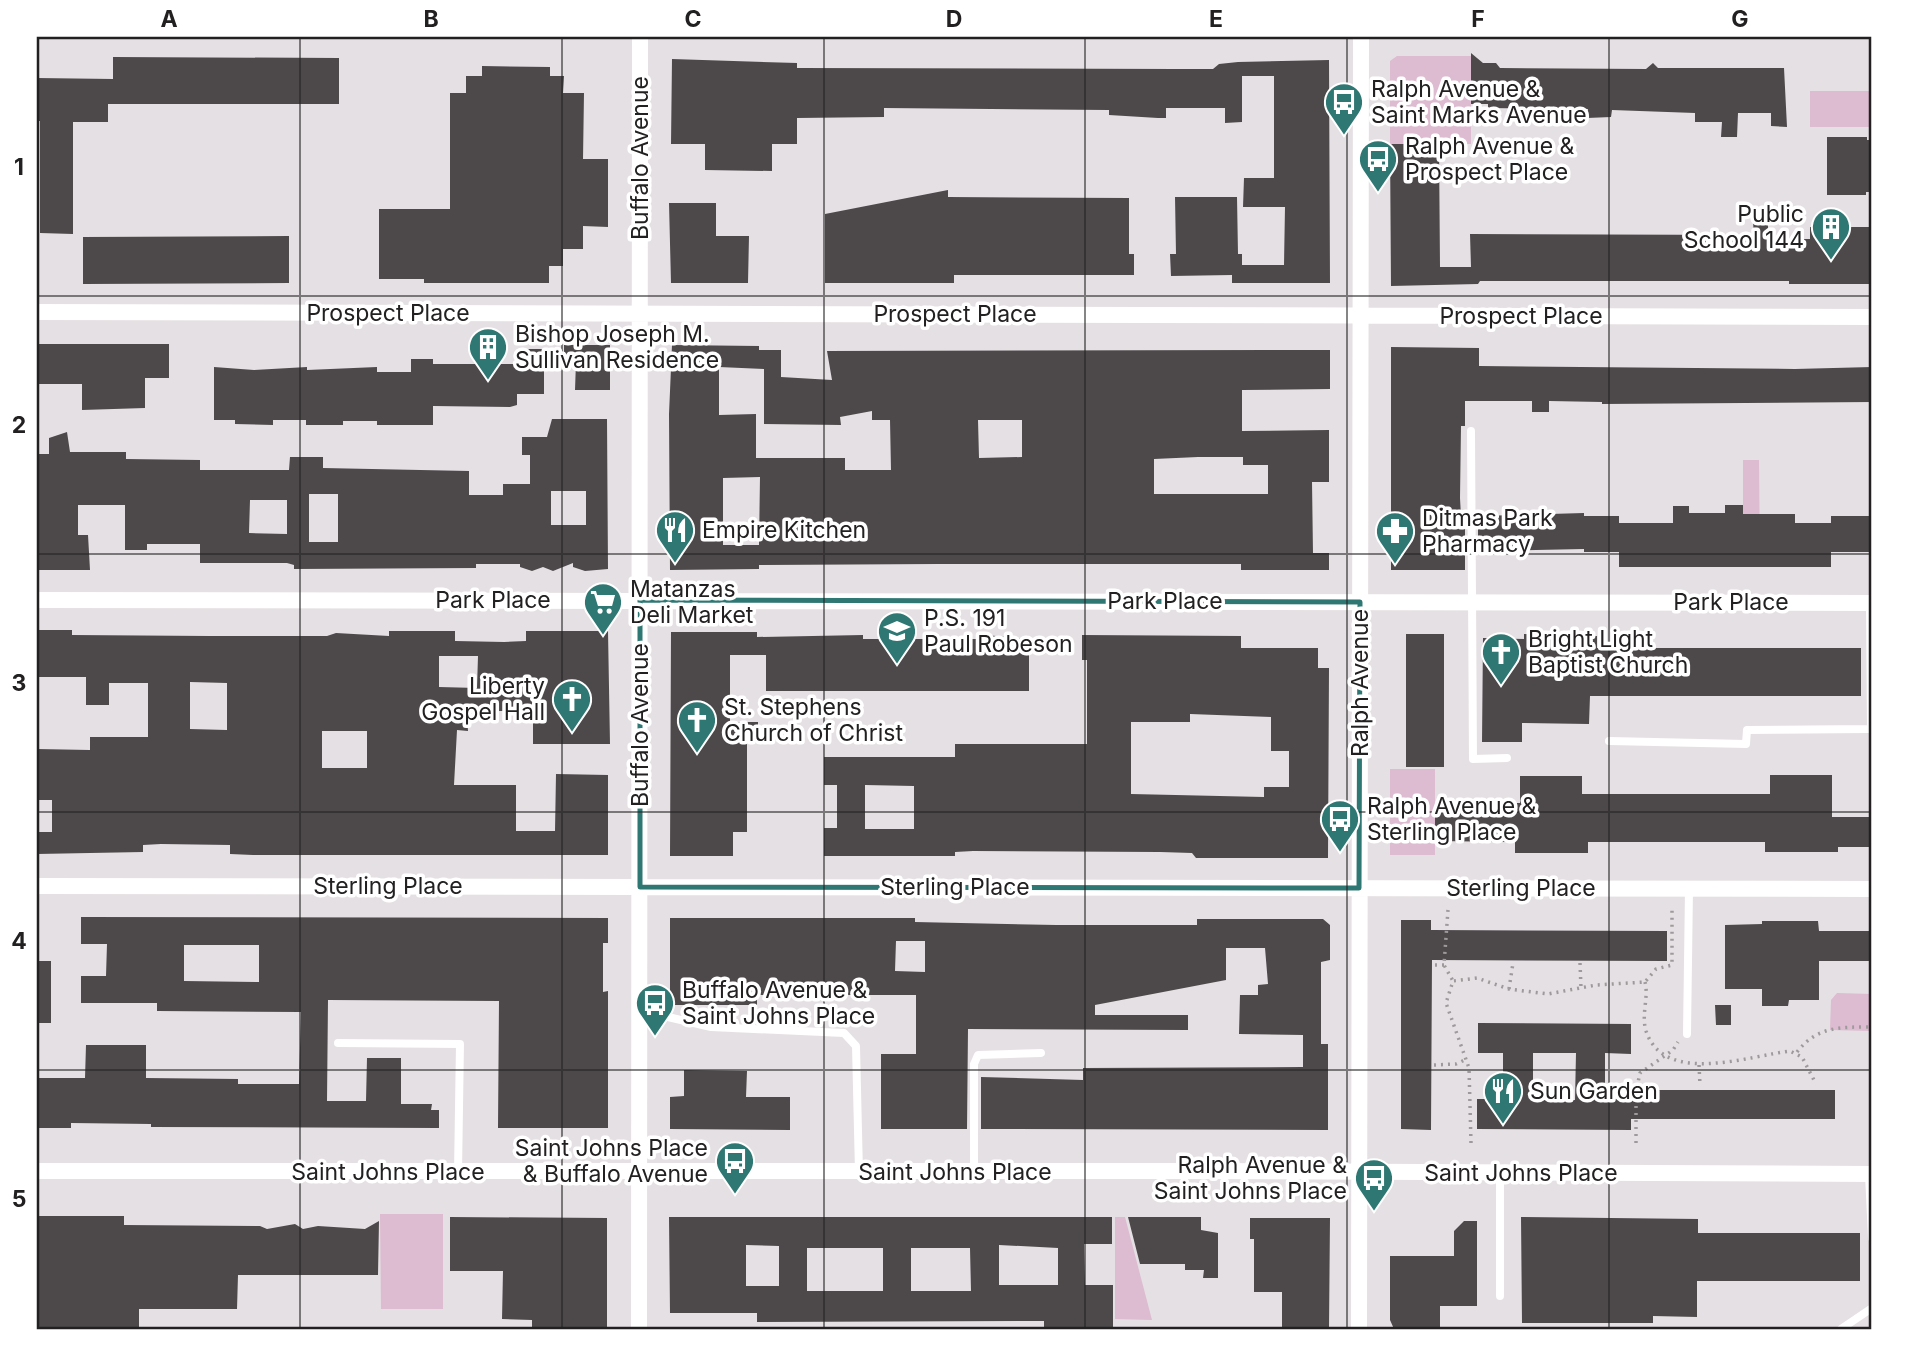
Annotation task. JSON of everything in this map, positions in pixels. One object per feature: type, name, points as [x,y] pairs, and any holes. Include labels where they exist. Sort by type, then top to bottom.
[{"type":"street","name":"Buffalo Avenue","points":[[639,1329],[640,37]]},
{"type":"street","name":"Ralph Avenue","points":[[1359,1329],[1361,37]]},
{"type":"street","name":"Prospect Place","points":[[37,312],[1872,317]]},
{"type":"street","name":"Park Place","points":[[37,600],[1871,603]]},
{"type":"street","name":"Sterling Place","points":[[37,886],[1872,888]]},
{"type":"street","name":"Saint Johns Place","points":[[37,1171],[1358,1171],[1871,1174]]},
{"type":"lane","points":[[1471,431],[1474,759],[1507,758]]},
{"type":"lane","points":[[1609,741],[1746,744],[1747,730],[1871,729],[1871,603]]},
{"type":"lane","points":[[1688,1034],[1689,889]]},
{"type":"lane","points":[[639,1016],[668,1017],[711,1027],[844,1033],[856,1046],[859,1173]]},
{"type":"lane","points":[[338,1043],[460,1044],[458,1172]]},
{"type":"lane","points":[[974,1172],[974,1064],[978,1055],[1041,1053]]},
{"type":"lane","points":[[1500,1172],[1500,1296]]},
{"type":"lane","points":[[1871,1174],[1872,1238]]},
{"type":"lane","points":[[1840,1329],[1872,1308]]},
{"type":"path","points":[[1672,910],[1672,965],[1656,968],[1645,982],[1647,1033],[1665,1056],[1699,1065],[1797,1052],[1814,1035],[1834,1027],[1872,1027]]},
{"type":"path","points":[[1448,911],[1444,965],[1453,981]]},
{"type":"path","points":[[1509,989],[1513,963]]},
{"type":"path","points":[[1580,963],[1581,988]]},
{"type":"path","points":[[1653,963],[1656,968]]},
{"type":"path","points":[[1435,965],[1444,965]]},
{"type":"path","points":[[1453,981],[1477,978],[1509,989],[1548,994],[1645,982]]},
{"type":"path","points":[[1453,981],[1447,994],[1448,1014],[1466,1059],[1471,1143]]},
{"type":"path","points":[[1636,1143],[1637,1079],[1650,1064],[1665,1056],[1688,1034]]},
{"type":"path","points":[[1797,1052],[1816,1084]]},
{"type":"path","points":[[1434,1065],[1456,1064],[1466,1059]]},
{"type":"path","points":[[1699,1065],[1700,1085]]},
{"type":"highlighted area","points":[[640,600],[1360,602],[1359,888],[640,887]]},
{"type":"shaded area","points":[[1397,56],[1471,56],[1471,144],[1390,144],[1390,61]]},
{"type":"shaded area","points":[[1810,91],[1872,91],[1872,127],[1810,127]]},
{"type":"shaded area","points":[[1743,460],[1759,460],[1760,567],[1743,567]]},
{"type":"shaded area","points":[[1390,769],[1435,769],[1435,855],[1390,855]]},
{"type":"shaded area","points":[[1837,993],[1872,994],[1872,1031],[1830,1030],[1831,1000]]},
{"type":"shaded area","points":[[380,1214],[443,1214],[443,1309],[381,1309]]},
{"type":"shaded area","points":[[1115,1217],[1125,1217],[1152,1320],[1115,1319]]},
{"type":"building","points":[[1471,53],[1483,63],[1496,63],[1500,68],[1646,69],[1653,63],[1658,68],[1784,68],[1787,127],[1771,126],[1771,113],[1738,113],[1737,137],[1721,137],[1722,122],[1695,122],[1695,113],[1612,110],[1611,117],[1587,118],[1588,109],[1488,108],[1488,104],[1471,104]]},
{"type":"building","points":[[113,57],[339,58],[339,104],[108,104],[108,122],[73,122],[73,234],[40,233],[40,121],[37,121],[37,78],[113,79]]},
{"type":"building","points":[[672,59],[797,63],[797,68],[1175,69],[1213,69],[1219,64],[1238,62],[1329,60],[1330,283],[1232,283],[1232,275],[1171,276],[1170,254],[1176,254],[1175,197],[1237,197],[1238,254],[1242,254],[1242,265],[1284,265],[1285,207],[1243,207],[1244,178],[1274,178],[1274,76],[1242,76],[1242,122],[1225,123],[1225,108],[1166,108],[1166,118],[1158,118],[1109,115],[1109,110],[884,108],[884,117],[797,118],[797,144],[772,144],[772,171],[705,170],[705,144],[671,144]]},
{"type":"building","points":[[482,66],[550,67],[550,76],[564,76],[563,93],[584,93],[583,159],[608,159],[608,227],[583,226],[583,249],[563,249],[563,266],[549,266],[549,283],[424,283],[424,279],[379,279],[379,209],[450,209],[450,93],[466,93],[466,76],[482,76]]},
{"type":"building","name":"Public School 144","points":[[1827,137],[1867,137],[1867,140],[1872,140],[1872,192],[1866,192],[1866,195],[1827,195]]},
{"type":"building","points":[[1390,144],[1439,144],[1440,267],[1471,267],[1470,234],[1754,235],[1753,222],[1768,222],[1768,239],[1810,239],[1810,227],[1872,227],[1872,284],[1789,284],[1789,281],[1480,281],[1478,284],[1391,286]]},
{"type":"building","points":[[948,190],[948,197],[1129,198],[1129,254],[1134,254],[1134,275],[954,275],[954,283],[825,283],[825,214]]},
{"type":"building","points":[[669,203],[716,203],[716,236],[749,236],[748,283],[671,283]]},
{"type":"building","points":[[289,236],[289,283],[83,284],[83,237]]},
{"type":"building","points":[[38,344],[169,344],[169,378],[145,378],[145,408],[82,410],[82,384],[38,384]]},
{"type":"building","points":[[564,345],[610,345],[610,390],[575,390],[576,362],[564,362]]},
{"type":"building","points":[[672,345],[759,346],[759,350],[781,350],[781,377],[832,380],[827,351],[1330,350],[1330,389],[1242,390],[1242,431],[1329,430],[1329,482],[1312,482],[1313,553],[1329,553],[1329,570],[1241,570],[1241,564],[937,564],[759,565],[759,569],[670,570],[669,414]],"holes":[[[719,367],[764,369],[764,424],[841,425],[840,417],[872,411],[872,420],[890,420],[891,470],[845,470],[845,458],[756,458],[756,414],[719,415]],[[978,420],[1022,420],[1022,457],[979,458]],[[1243,457],[1243,465],[1268,465],[1268,494],[1154,494],[1154,459]],[[760,477],[759,545],[723,545],[723,478]]]},
{"type":"building","points":[[1391,347],[1479,348],[1479,366],[1795,369],[1872,367],[1872,402],[1602,404],[1549,401],[1549,412],[1532,412],[1532,401],[1465,401],[1465,426],[1461,426],[1460,498],[1461,516],[1465,516],[1465,570],[1391,570]]},
{"type":"building","points":[[517,349],[544,349],[544,394],[517,394],[517,405],[510,407],[433,406],[433,425],[377,425],[377,421],[343,421],[343,425],[306,425],[306,420],[273,420],[273,425],[235,424],[235,420],[214,420],[214,367],[254,370],[307,367],[307,370],[377,367],[377,372],[411,372],[411,359],[433,359],[433,364],[517,364]]},
{"type":"building","points":[[552,419],[607,419],[608,569],[585,571],[573,567],[573,563],[553,571],[543,567],[532,571],[520,567],[520,564],[476,564],[476,568],[294,569],[294,565],[287,563],[200,563],[200,544],[147,544],[147,550],[125,550],[125,505],[78,505],[78,535],[88,535],[90,570],[37,570],[37,454],[49,454],[49,438],[67,432],[70,452],[126,452],[126,459],[200,460],[200,470],[289,470],[290,457],[323,457],[323,468],[469,471],[469,495],[503,495],[503,484],[530,484],[530,455],[522,455],[522,437],[547,437]],"holes":[[[551,491],[586,491],[586,525],[551,525]],[[309,494],[338,494],[338,542],[309,542]],[[250,500],[287,500],[287,534],[249,533]]]},
{"type":"building","points":[[1725,505],[1743,505],[1743,514],[1795,514],[1795,523],[1831,523],[1831,516],[1872,516],[1872,552],[1831,552],[1831,567],[1619,567],[1619,552],[1584,552],[1584,549],[1478,551],[1478,516],[1584,513],[1584,516],[1619,516],[1619,523],[1673,523],[1673,506],[1689,506],[1689,513],[1725,513]]},
{"type":"building","points":[[37,630],[72,630],[72,635],[209,636],[327,636],[336,633],[389,636],[389,631],[455,631],[455,641],[504,642],[526,641],[526,631],[608,631],[610,744],[533,744],[533,711],[474,711],[474,716],[467,716],[468,731],[457,730],[454,785],[516,785],[516,831],[555,831],[556,774],[608,775],[608,855],[253,855],[230,854],[230,845],[161,844],[143,845],[143,852],[37,854],[37,832],[52,832],[52,800],[37,800],[37,749],[90,750],[90,737],[148,737],[148,683],[109,683],[109,705],[86,705],[86,677],[37,677]],"holes":[[[439,656],[478,656],[477,688],[439,687]],[[190,682],[227,683],[227,730],[190,729]],[[322,731],[367,731],[367,768],[322,768]]]},
{"type":"building","points":[[671,632],[757,632],[757,637],[863,635],[863,639],[985,639],[985,635],[1029,639],[1029,691],[766,691],[766,655],[730,655],[730,722],[758,722],[758,743],[747,743],[747,832],[733,832],[733,856],[670,856]]},
{"type":"building","points":[[1406,634],[1444,634],[1444,767],[1406,767]]},
{"type":"building","points":[[1524,634],[1597,636],[1597,648],[1861,648],[1861,696],[1590,696],[1589,724],[1522,723],[1522,742],[1482,742],[1483,638],[1524,639]]},
{"type":"building","points":[[1082,635],[1241,636],[1241,648],[1318,648],[1318,668],[1329,668],[1328,858],[1196,858],[1192,853],[1160,852],[973,851],[955,852],[955,856],[824,856],[824,828],[837,828],[837,785],[824,785],[824,757],[955,757],[955,744],[1087,744],[1087,660],[1082,660]],"holes":[[[1190,714],[1271,717],[1271,751],[1289,751],[1289,787],[1264,787],[1264,797],[1131,794],[1131,722],[1190,722]],[[865,785],[914,786],[914,829],[865,829]]]},
{"type":"building","points":[[1770,775],[1832,775],[1832,817],[1872,817],[1872,847],[1838,847],[1838,852],[1765,852],[1765,842],[1588,842],[1588,853],[1515,853],[1515,842],[1435,841],[1435,803],[1520,803],[1520,776],[1582,776],[1582,794],[1770,794]]},
{"type":"building","points":[[81,917],[608,918],[608,943],[603,943],[603,992],[608,991],[608,1128],[498,1128],[499,1001],[328,1000],[327,1101],[366,1101],[367,1058],[401,1058],[401,1104],[432,1104],[431,1110],[439,1110],[439,1128],[151,1127],[151,1124],[71,1123],[71,1128],[37,1128],[37,1078],[85,1078],[86,1045],[146,1045],[146,1078],[238,1079],[238,1084],[299,1084],[301,1012],[157,1011],[157,1003],[81,1003],[81,976],[106,976],[107,944],[81,944]],"holes":[[[184,945],[259,945],[259,982],[184,981]]]},
{"type":"building","points":[[670,918],[915,918],[915,922],[1056,925],[1197,925],[1197,919],[1323,919],[1330,925],[1330,960],[1321,962],[1321,1044],[1328,1044],[1328,1130],[981,1129],[981,1077],[1083,1080],[1083,1068],[1303,1067],[1303,1035],[1239,1034],[1240,995],[1258,995],[1258,985],[1268,984],[1265,948],[1226,948],[1226,980],[1095,1005],[1095,1015],[1188,1015],[1188,1030],[968,1029],[967,1129],[881,1129],[881,1054],[916,1054],[916,995],[757,995],[757,1005],[670,1005]],"holes":[[[896,941],[925,941],[925,972],[895,971]]]},
{"type":"building","points":[[1401,920],[1431,920],[1431,930],[1667,931],[1667,961],[1432,960],[1431,1130],[1401,1129]]},
{"type":"building","points":[[1762,921],[1818,921],[1819,931],[1872,931],[1872,961],[1819,961],[1819,1000],[1789,1000],[1788,1006],[1762,1006],[1762,989],[1725,989],[1725,925],[1762,924]]},
{"type":"building","points":[[37,961],[51,961],[51,1023],[37,1023]]},
{"type":"building","points":[[1715,1005],[1731,1005],[1731,1025],[1716,1025]]},
{"type":"building","points":[[1478,1023],[1631,1024],[1631,1054],[1605,1053],[1605,1099],[1639,1099],[1639,1090],[1835,1090],[1835,1119],[1631,1119],[1631,1130],[1477,1129],[1477,1099],[1503,1099],[1503,1053],[1478,1053]],"holes":[[[1533,1053],[1576,1053],[1575,1100],[1533,1100]]]},
{"type":"building","points":[[684,1070],[747,1071],[746,1097],[790,1097],[790,1130],[670,1129],[670,1097],[684,1096]]},
{"type":"building","points":[[37,1216],[124,1216],[124,1225],[260,1226],[267,1229],[295,1224],[303,1229],[318,1226],[365,1229],[379,1221],[378,1275],[238,1275],[237,1309],[139,1309],[139,1329],[37,1329]]},
{"type":"building","points":[[450,1217],[607,1218],[607,1329],[532,1329],[532,1320],[502,1319],[503,1271],[450,1271]]},
{"type":"building","points":[[669,1217],[1112,1217],[1112,1244],[1084,1244],[1085,1285],[1113,1285],[1113,1329],[1044,1329],[1044,1321],[757,1322],[757,1313],[670,1313]],"holes":[[[746,1245],[779,1246],[779,1286],[746,1286]],[[999,1245],[1058,1248],[1058,1285],[999,1285]],[[807,1248],[883,1248],[883,1291],[807,1291]],[[911,1248],[970,1248],[971,1291],[911,1291]]]},
{"type":"building","points":[[1128,1217],[1201,1217],[1201,1230],[1218,1233],[1218,1278],[1203,1278],[1204,1270],[1185,1270],[1185,1264],[1140,1264]]},
{"type":"building","points":[[1521,1217],[1698,1219],[1698,1233],[1860,1233],[1860,1281],[1697,1281],[1697,1317],[1653,1316],[1653,1323],[1522,1323]]},
{"type":"building","points":[[1250,1218],[1330,1218],[1329,1329],[1282,1329],[1282,1292],[1254,1292],[1254,1239],[1250,1239]]},
{"type":"building","points":[[1464,1221],[1477,1221],[1477,1306],[1440,1306],[1440,1329],[1394,1329],[1390,1320],[1390,1256],[1454,1256],[1454,1231]]},
{"type":"place","name":"Ralph Avenue & Saint Marks Avenue","points":[[1344,136]]},
{"type":"place","name":"Ralph Avenue & Prospect Place","points":[[1378,193]]},
{"type":"place","name":"Public School 144","points":[[1831,261]]},
{"type":"place","name":"Bishop Joseph M. Sullivan Residence","points":[[488,381]]},
{"type":"place","name":"Empire Kitchen","points":[[675,564]]},
{"type":"place","name":"Ditmas Park Pharmacy","points":[[1395,565]]},
{"type":"place","name":"Matanzas Deli Market","points":[[603,636]]},
{"type":"place","name":"P.S. 191 Paul Robeson","points":[[897,665]]},
{"type":"place","name":"Bright Light Baptist Church","points":[[1501,686]]},
{"type":"place","name":"Liberty Gospel Hall","points":[[572,733]]},
{"type":"place","name":"St. Stephens Church of Christ","points":[[697,754]]},
{"type":"place","name":"Ralph Avenue & Sterling Place","points":[[1340,853]]},
{"type":"place","name":"Buffalo Avenue & Saint Johns Place","points":[[655,1037]]},
{"type":"place","name":"Sun Garden","points":[[1503,1125]]},
{"type":"place","name":"Saint Johns Place & Buffalo Avenue","points":[[735,1195]]},
{"type":"place","name":"Ralph Avenue & Saint Johns Place","points":[[1374,1212]]}]
